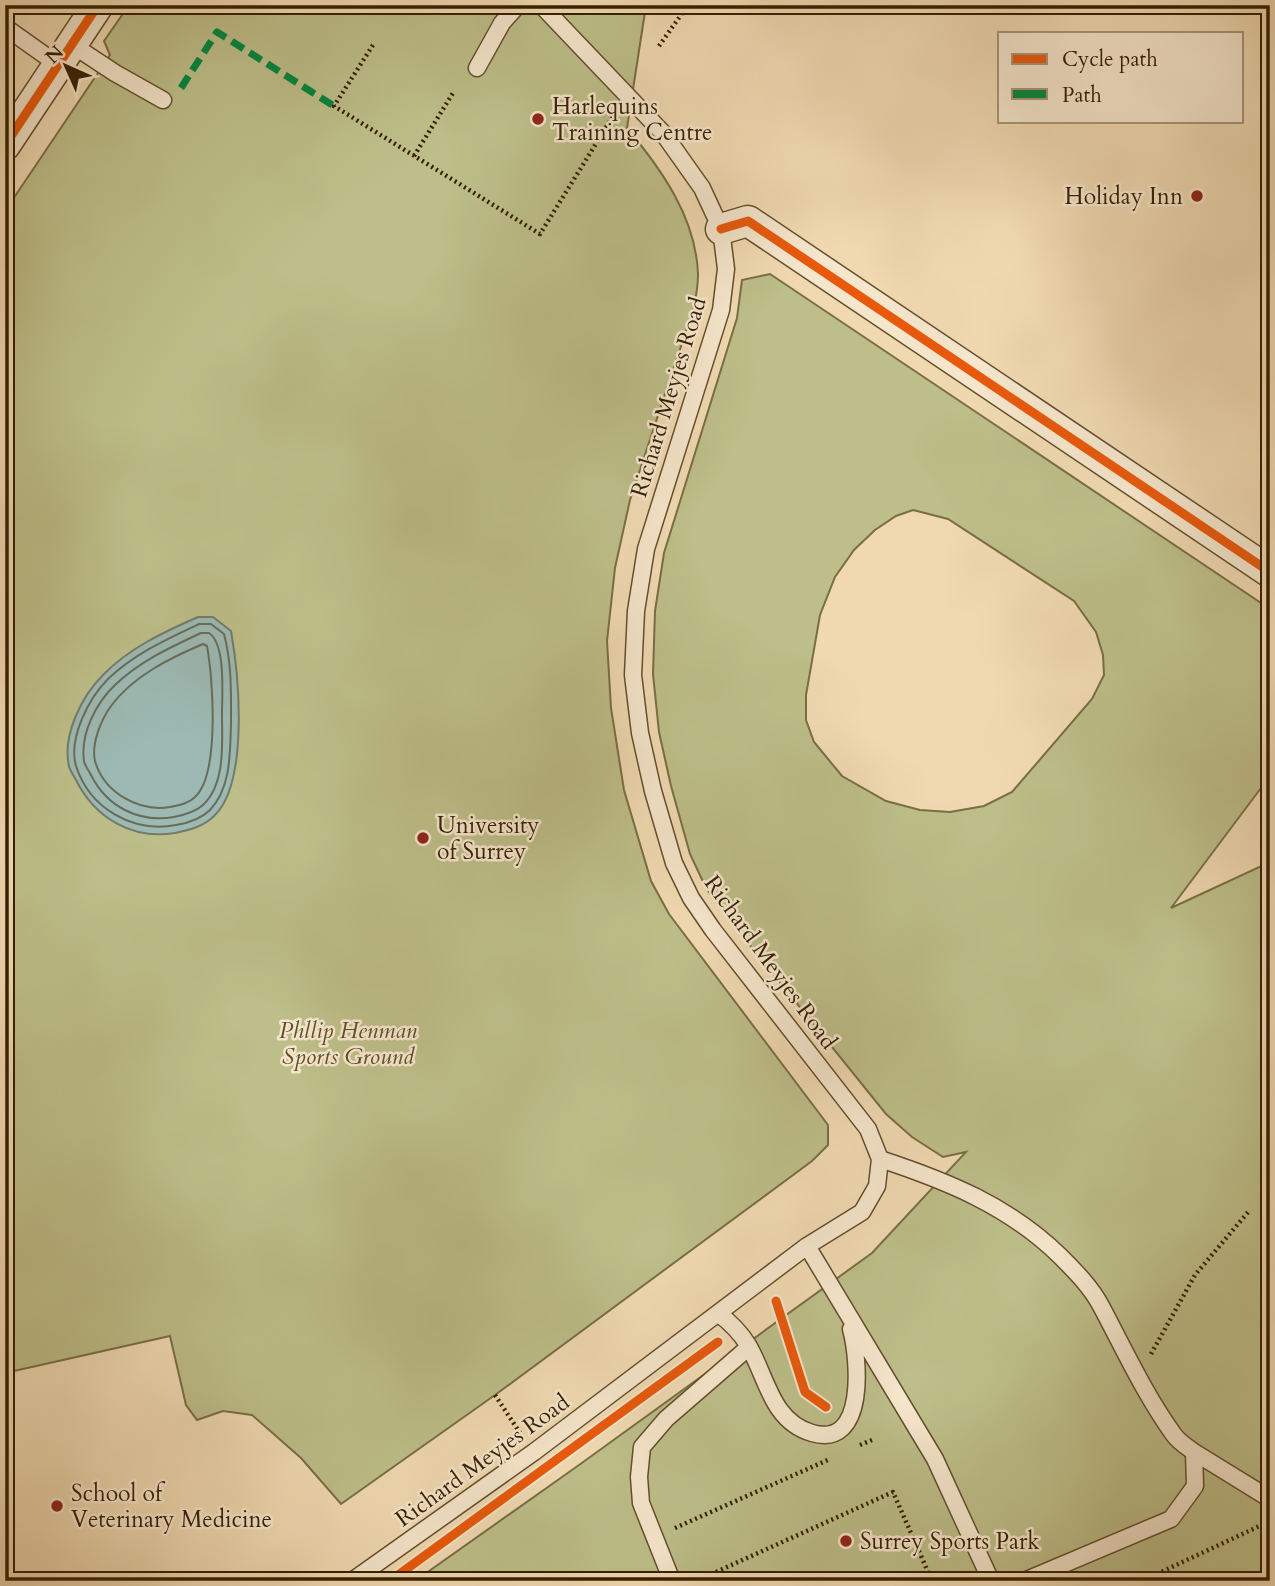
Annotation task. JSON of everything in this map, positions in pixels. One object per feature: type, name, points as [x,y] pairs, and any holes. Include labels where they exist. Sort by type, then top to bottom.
[{"type":"street","points":[[5,145],[98,5]]},
{"type":"street","points":[[721,229],[748,221],[1270,572]]},
{"type":"lane","points":[[477,68],[502,23],[518,5]]},
{"type":"lane","name":"Richard Meyjes Road","points":[[352,1581],[534,1452],[807,1246],[862,1212],[877,1186],[880,1159],[868,1129],[691,898],[674,863],[640,733],[634,675],[638,598],[646,549],[721,310],[726,269],[721,229],[702,188],[663,133],[541,5]]},
{"type":"lane","points":[[5,27],[64,54],[115,73],[163,100]]},
{"type":"lane","points":[[880,1159],[921,1172],[977,1196],[1017,1219],[1051,1247],[1078,1273],[1099,1302],[1175,1437],[1194,1452],[1270,1499]]},
{"type":"lane","points":[[807,1246],[935,1459],[991,1581]]},
{"type":"lane","points":[[719,1314],[737,1328],[749,1347],[777,1407],[793,1424],[813,1433],[827,1435],[841,1429],[849,1421],[855,1405],[855,1341],[842,1305]]},
{"type":"lane","points":[[672,1581],[641,1503],[639,1477],[642,1447],[666,1419],[749,1347]]},
{"type":"lane","points":[[1024,1581],[1171,1519],[1195,1486],[1194,1452]]},
{"type":"path","points":[[659,46],[688,5]]},
{"type":"path","points":[[373,45],[334,106],[540,234],[621,103]]},
{"type":"path","points":[[414,156],[453,93]]},
{"type":"path","points":[[1139,1376],[1195,1275],[1248,1211]]},
{"type":"path","points":[[495,1395],[523,1437]]},
{"type":"path","points":[[859,1446],[869,1438],[877,1453]]},
{"type":"path","points":[[674,1529],[835,1457]]},
{"type":"path","points":[[888,1479],[932,1581]]},
{"type":"path","points":[[696,1581],[893,1492]]},
{"type":"path","points":[[1142,1581],[1270,1522]]},
{"type":"green space","name":"Phllip Henman Sports Ground","points":[[129,5],[650,5],[645,12],[627,128],[653,161],[684,214],[696,253],[698,278],[694,307],[630,500],[615,568],[607,641],[611,708],[624,790],[651,881],[669,914],[828,1125],[828,1145],[812,1161],[495,1395],[341,1504],[301,1458],[252,1415],[223,1411],[197,1420],[186,1405],[170,1336],[5,1373],[5,211],[110,55],[104,41]]},
{"type":"green space","points":[[770,274],[1270,609],[1270,776],[1171,908],[1270,862],[1270,1581],[415,1581],[872,1253],[966,1152],[943,1157],[912,1137],[886,1114],[728,918],[706,888],[690,854],[671,786],[659,732],[653,674],[655,611],[664,553],[737,318],[742,280]],"holes":[[[913,510],[948,519],[1074,601],[1096,632],[1103,655],[1104,675],[1092,699],[1012,792],[984,806],[950,812],[920,810],[886,801],[842,776],[814,742],[806,720],[806,695],[820,615],[835,577],[854,550],[875,530],[896,516]]]},
{"type":"water","points":[[198,617],[213,617],[231,631],[237,674],[239,728],[233,780],[225,800],[210,820],[175,833],[144,833],[116,823],[104,815],[84,793],[70,768],[68,742],[71,729],[88,694],[113,665],[148,642]]},
{"type":"marked path","points":[[181,88],[217,32],[334,106]]},
{"type":"cycle path","points":[[5,145],[98,5]]},
{"type":"cycle path","points":[[721,229],[748,221],[1270,572]]},
{"type":"cycle path","points":[[776,1301],[805,1392],[826,1407]]},
{"type":"cycle path","points":[[390,1581],[718,1342]]},
{"type":"place","name":"Harlequins Training Centre","points":[[538,119]]},
{"type":"place","name":"Holiday Inn","points":[[1197,196]]},
{"type":"place","name":"University of Surrey","points":[[423,838]]},
{"type":"place","name":"School of Veterinary Medicine","points":[[57,1506]]},
{"type":"place","name":"Surrey Sports Park","points":[[846,1541]]}]
